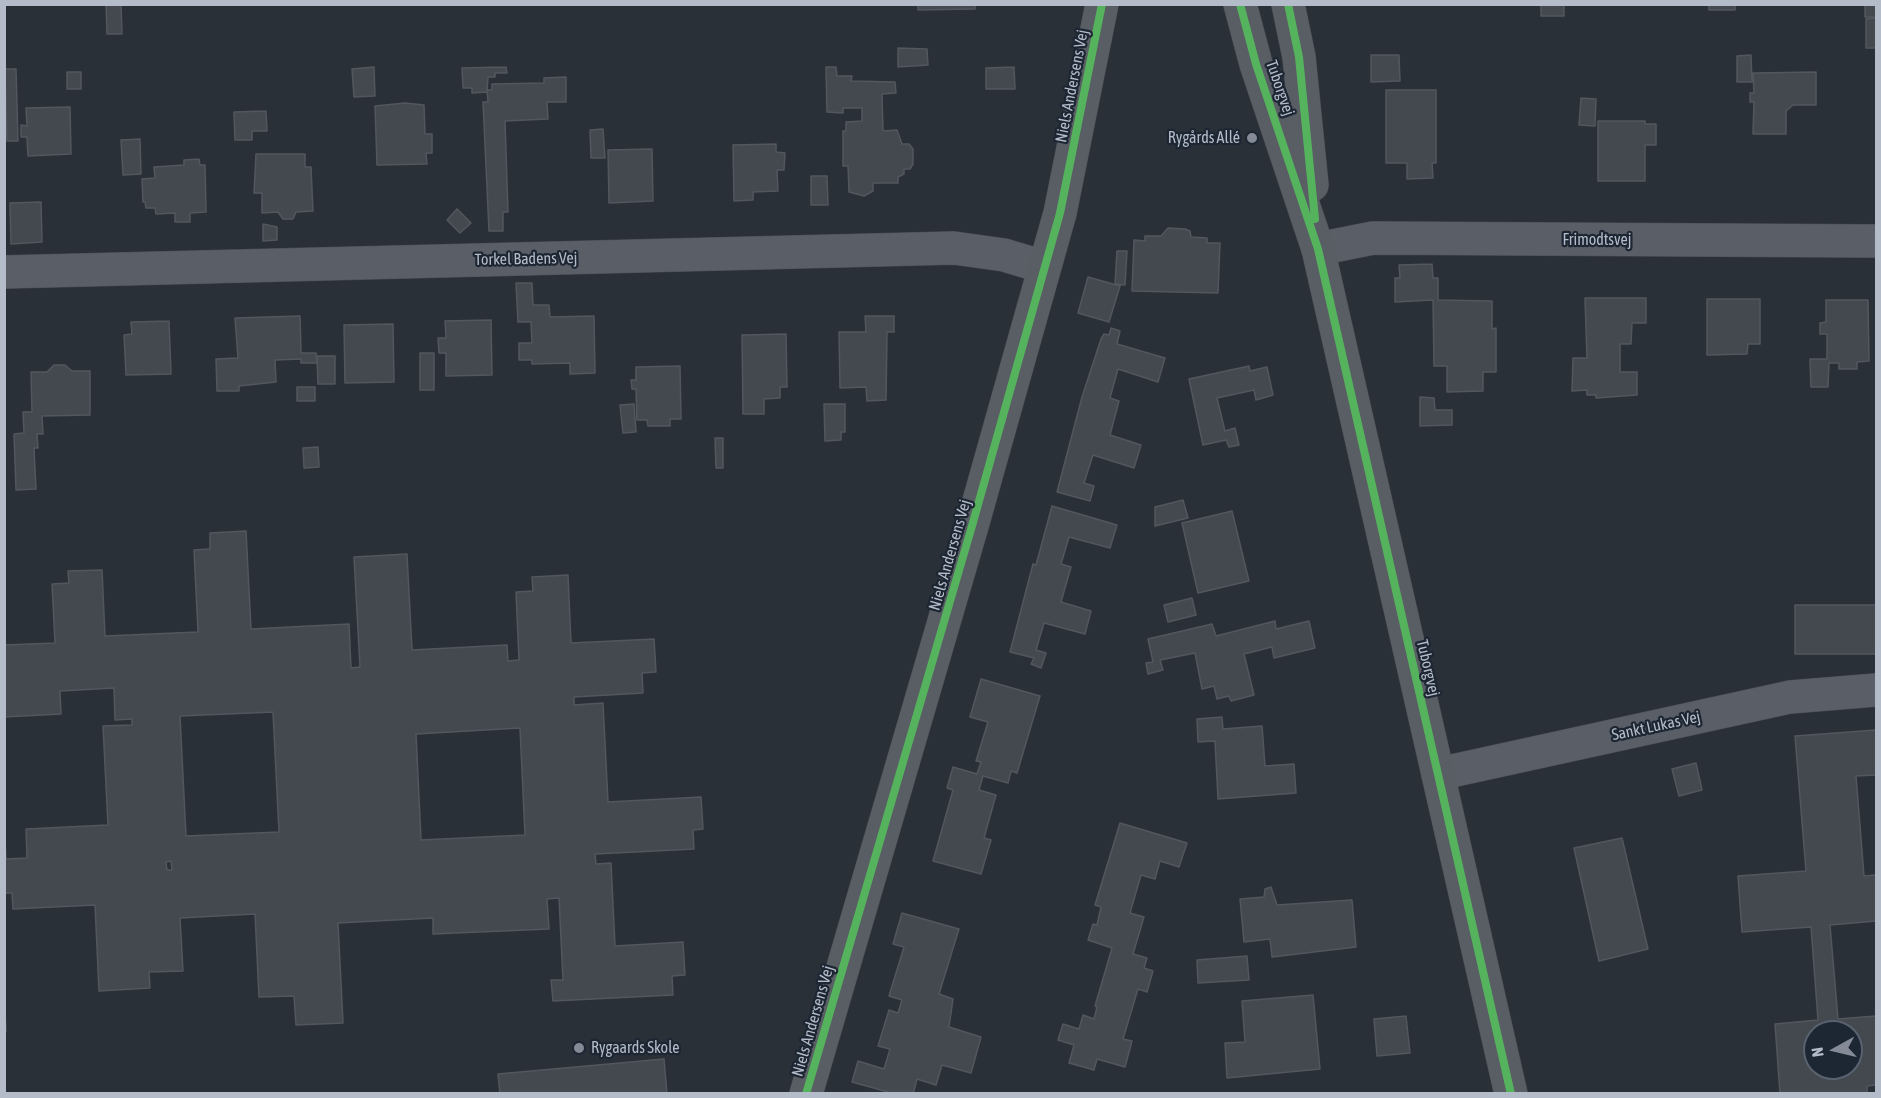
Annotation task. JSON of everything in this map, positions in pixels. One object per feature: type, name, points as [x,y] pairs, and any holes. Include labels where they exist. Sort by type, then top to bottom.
[{"type":"street","name":"Tuborgvej","points":[[1240,4],[1257,64],[1318,249],[1511,1094]]},
{"type":"street","name":"Tuborgvej","points":[[1288,4],[1299,57],[1318,249]]},
{"type":"street","name":"Niels Andersens Vej","points":[[806,1094],[972,526],[1044,267],[1068,177],[1104,9]]},
{"type":"street","name":"Frimodtsvej","points":[[1318,249],[1373,238],[1876,241]]},
{"type":"street","name":"Torkel Badens Vej","points":[[4,272],[954,248],[1004,255],[1044,267]]},
{"type":"street","name":"Sankt Lukas Vej","points":[[1438,774],[1790,697],[1876,690]]},
{"type":"building","points":[[106,4],[121,4],[122,34],[107,34]]},
{"type":"building","points":[[918,4],[975,4],[975,9],[918,10]]},
{"type":"building","points":[[1541,4],[1564,4],[1564,16],[1541,16]]},
{"type":"building","points":[[1709,4],[1735,4],[1735,10],[1709,10]]},
{"type":"building","points":[[1865,4],[1876,4],[1876,17],[1865,17]]},
{"type":"building","points":[[1876,18],[1876,48],[1866,48],[1866,19]]},
{"type":"building","points":[[898,48],[927,49],[928,65],[898,67]]},
{"type":"building","points":[[1371,55],[1399,55],[1400,81],[1371,82]]},
{"type":"building","points":[[1751,55],[1752,82],[1737,82],[1737,56]]},
{"type":"building","points":[[374,67],[375,96],[354,97],[352,69]]},
{"type":"building","points":[[506,67],[507,73],[495,73],[495,77],[488,77],[487,92],[472,93],[472,88],[463,88],[462,68]]},
{"type":"building","points":[[826,67],[836,67],[837,76],[852,76],[851,81],[895,82],[896,93],[882,94],[883,131],[897,130],[902,144],[909,144],[913,149],[913,164],[910,169],[904,169],[904,174],[898,177],[898,183],[873,183],[873,191],[864,196],[849,192],[848,166],[843,166],[843,131],[846,131],[846,122],[862,121],[862,108],[843,108],[843,113],[827,112]]},
{"type":"building","points":[[1014,67],[1015,89],[986,89],[986,68]]},
{"type":"building","points":[[5,69],[16,69],[18,141],[7,141]]},
{"type":"building","points":[[67,72],[81,72],[81,89],[67,89]]},
{"type":"building","points":[[1816,72],[1816,105],[1793,105],[1786,111],[1786,134],[1753,134],[1754,102],[1750,102],[1750,93],[1754,93],[1753,73]]},
{"type":"building","points":[[566,77],[566,102],[547,102],[548,119],[505,121],[508,212],[503,212],[503,231],[489,231],[483,102],[488,102],[487,90],[492,90],[492,84],[544,83],[544,78]]},
{"type":"building","points":[[1386,90],[1436,90],[1436,163],[1432,163],[1433,178],[1407,179],[1407,163],[1386,163]]},
{"type":"building","points":[[1581,98],[1596,99],[1595,126],[1579,125]]},
{"type":"building","points":[[405,103],[424,105],[425,134],[432,134],[432,153],[426,153],[427,164],[377,165],[375,106]]},
{"type":"building","points":[[70,107],[71,154],[28,156],[27,137],[21,137],[21,125],[27,126],[26,108]]},
{"type":"building","points":[[266,111],[267,131],[252,131],[252,140],[235,140],[234,112]]},
{"type":"building","points":[[1598,121],[1645,121],[1645,124],[1656,124],[1656,145],[1645,145],[1645,181],[1598,181]]},
{"type":"building","points":[[603,129],[605,158],[591,158],[590,130]]},
{"type":"building","points":[[140,139],[141,174],[123,175],[121,140]]},
{"type":"building","points":[[776,144],[776,152],[785,153],[784,170],[777,170],[778,191],[753,192],[753,200],[734,201],[733,145]]},
{"type":"building","points":[[652,149],[653,201],[609,203],[608,150]]},
{"type":"building","points":[[256,154],[305,154],[305,167],[311,167],[313,211],[296,212],[293,219],[283,219],[278,212],[262,213],[262,193],[254,193]]},
{"type":"building","points":[[199,159],[200,165],[205,165],[206,212],[190,213],[190,222],[175,222],[175,213],[156,214],[155,208],[146,208],[143,202],[142,179],[155,178],[154,167],[184,165],[184,160]]},
{"type":"building","points":[[811,176],[827,176],[828,205],[811,205]]},
{"type":"building","points":[[41,202],[42,242],[11,244],[10,203]]},
{"type":"building","points":[[457,209],[471,223],[460,233],[447,220]]},
{"type":"building","points":[[263,224],[277,227],[277,240],[263,241]]},
{"type":"building","points":[[1168,228],[1185,229],[1190,231],[1191,237],[1207,238],[1207,243],[1220,243],[1218,293],[1132,291],[1134,240],[1145,241],[1145,236],[1161,236]]},
{"type":"building","points":[[1117,251],[1127,251],[1125,285],[1115,284]]},
{"type":"building","points":[[1432,264],[1433,278],[1438,278],[1438,300],[1492,301],[1492,329],[1496,328],[1496,372],[1483,372],[1483,391],[1447,392],[1447,366],[1434,366],[1433,300],[1395,302],[1395,278],[1400,278],[1399,265]]},
{"type":"building","points":[[1088,277],[1120,286],[1109,322],[1078,313]]},
{"type":"building","points":[[516,283],[532,283],[533,305],[549,305],[550,317],[594,316],[595,373],[570,374],[570,363],[532,364],[532,360],[519,360],[519,343],[532,343],[531,322],[518,322]]},
{"type":"building","points":[[1585,298],[1646,298],[1646,323],[1632,323],[1631,344],[1620,344],[1620,372],[1637,372],[1637,395],[1596,398],[1596,395],[1587,395],[1587,390],[1572,391],[1573,358],[1587,358]]},
{"type":"building","points":[[1707,299],[1760,299],[1760,344],[1748,344],[1747,354],[1707,355]]},
{"type":"building","points":[[1826,300],[1868,300],[1869,361],[1857,362],[1857,369],[1839,369],[1839,363],[1829,363],[1828,387],[1811,387],[1810,359],[1827,359],[1827,334],[1820,334],[1820,323],[1826,322]]},
{"type":"building","points":[[300,316],[301,353],[316,353],[317,363],[301,363],[301,359],[275,360],[276,382],[239,386],[239,391],[217,391],[216,359],[238,358],[235,318]]},
{"type":"building","points":[[865,316],[894,316],[894,332],[887,332],[886,400],[867,401],[866,387],[840,388],[839,332],[866,332]]},
{"type":"building","points":[[491,320],[492,375],[446,376],[446,353],[439,353],[438,338],[446,338],[445,321]]},
{"type":"building","points":[[169,321],[171,374],[126,375],[124,335],[132,334],[131,322]]},
{"type":"building","points":[[393,324],[394,382],[345,383],[344,325]]},
{"type":"building","points":[[1111,328],[1120,331],[1117,344],[1165,358],[1158,382],[1118,369],[1110,398],[1119,401],[1110,435],[1141,445],[1134,468],[1093,455],[1084,483],[1094,486],[1090,501],[1057,492],[1082,397],[1101,339],[1104,334],[1109,335]]},
{"type":"building","points":[[786,334],[787,387],[780,387],[780,398],[764,399],[764,414],[743,414],[742,335]]},
{"type":"building","points":[[420,353],[434,353],[434,390],[420,390]]},
{"type":"building","points":[[317,356],[335,356],[335,384],[318,384]]},
{"type":"building","points":[[54,365],[65,365],[72,371],[90,371],[90,415],[42,416],[43,434],[37,434],[38,448],[34,448],[36,489],[16,490],[14,434],[24,433],[23,412],[32,412],[31,372],[47,372]]},
{"type":"building","points":[[680,366],[681,419],[670,419],[670,426],[648,426],[647,420],[637,420],[636,389],[632,389],[631,380],[636,380],[636,367]]},
{"type":"building","points":[[1249,366],[1250,371],[1267,367],[1273,395],[1256,400],[1254,390],[1217,398],[1225,431],[1235,428],[1239,445],[1229,447],[1226,440],[1203,445],[1189,379]]},
{"type":"building","points":[[297,387],[315,387],[315,401],[297,401]]},
{"type":"building","points":[[1420,397],[1434,398],[1435,410],[1452,410],[1452,425],[1420,426]]},
{"type":"building","points":[[634,404],[636,432],[623,433],[620,405]]},
{"type":"building","points":[[824,404],[845,404],[845,432],[841,432],[841,440],[825,441]]},
{"type":"building","points":[[715,438],[723,438],[723,468],[716,468]]},
{"type":"building","points":[[318,447],[319,467],[304,468],[303,448]]},
{"type":"building","points":[[1183,500],[1188,518],[1155,526],[1155,507]]},
{"type":"building","points":[[1052,506],[1117,525],[1110,548],[1069,537],[1061,564],[1071,567],[1061,602],[1091,611],[1085,634],[1044,623],[1036,650],[1046,653],[1041,668],[1031,664],[1034,658],[1010,652],[1033,564],[1036,565]]},
{"type":"building","points":[[1232,511],[1249,581],[1198,593],[1182,523]]},
{"type":"building","points":[[246,531],[251,629],[349,624],[351,668],[360,667],[354,557],[407,554],[412,650],[507,645],[508,661],[519,660],[516,592],[533,591],[532,577],[568,575],[571,643],[654,639],[656,672],[642,673],[643,693],[574,697],[574,705],[603,703],[608,802],[701,797],[703,829],[693,830],[694,849],[595,854],[596,864],[611,863],[615,946],[683,942],[685,975],[672,976],[673,995],[553,1001],[551,980],[563,980],[559,898],[547,899],[549,929],[433,934],[433,918],[338,923],[343,1023],[296,1025],[294,996],[259,997],[255,914],[180,918],[183,971],[149,972],[150,988],[99,991],[95,905],[13,909],[12,893],[4,893],[4,821],[6,859],[27,858],[26,829],[108,825],[103,726],[132,725],[132,719],[115,720],[114,688],[60,691],[61,714],[4,717],[4,645],[55,643],[52,584],[69,583],[68,571],[102,570],[105,636],[198,632],[194,550],[210,549],[210,533]],"holes":[[[273,712],[279,832],[186,836],[180,716]],[[520,728],[525,835],[421,840],[416,734]],[[171,861],[172,870],[167,870],[166,862]]]},
{"type":"building","points":[[1192,598],[1196,615],[1168,622],[1164,605]]},
{"type":"building","points":[[1795,605],[1876,605],[1876,654],[1795,654]]},
{"type":"building","points":[[1275,621],[1276,629],[1309,621],[1315,648],[1274,658],[1272,647],[1244,654],[1254,695],[1231,701],[1229,696],[1217,699],[1214,686],[1202,689],[1195,653],[1160,660],[1163,670],[1148,674],[1146,663],[1153,662],[1148,639],[1212,624],[1216,636]]},
{"type":"building","points":[[981,679],[1040,696],[1017,773],[1011,771],[1008,783],[983,776],[979,790],[996,795],[984,838],[991,840],[981,874],[933,861],[953,790],[947,788],[953,767],[977,774],[981,762],[976,761],[988,722],[970,717]]},
{"type":"building","points":[[1222,717],[1223,729],[1262,726],[1265,766],[1294,764],[1296,793],[1218,799],[1215,741],[1198,742],[1197,719]]},
{"type":"building","points":[[1876,730],[1876,775],[1856,776],[1864,876],[1876,875],[1876,921],[1830,925],[1838,1019],[1876,1016],[1876,1085],[1867,1086],[1867,1094],[1780,1093],[1775,1024],[1803,1021],[1803,1080],[1863,1080],[1863,1020],[1818,1020],[1811,927],[1742,932],[1738,876],[1806,871],[1795,736]]},
{"type":"building","points":[[1696,763],[1702,790],[1679,796],[1672,769]]},
{"type":"building","points":[[1120,823],[1187,843],[1179,867],[1160,861],[1155,879],[1141,875],[1130,913],[1144,917],[1133,954],[1147,958],[1144,968],[1153,971],[1147,992],[1138,989],[1123,1039],[1132,1041],[1125,1067],[1097,1059],[1094,1070],[1069,1063],[1074,1045],[1058,1040],[1063,1024],[1079,1029],[1083,1015],[1094,1019],[1097,1007],[1095,1006],[1112,948],[1088,940],[1093,924],[1097,925],[1101,907],[1095,905]]},
{"type":"building","points":[[1622,838],[1648,949],[1599,961],[1574,848]]},
{"type":"building","points":[[1271,887],[1277,905],[1352,900],[1356,947],[1272,957],[1270,939],[1244,942],[1240,899],[1264,897],[1265,889]]},
{"type":"building","points":[[902,913],[959,929],[939,994],[953,999],[949,1027],[981,1037],[971,1073],[942,1065],[936,1085],[917,1079],[913,1094],[895,1094],[852,1082],[858,1061],[884,1069],[890,1049],[878,1046],[889,1010],[898,1013],[902,1000],[889,996],[904,947],[893,944]]},
{"type":"building","points":[[1247,956],[1249,980],[1198,983],[1197,960]]},
{"type":"building","points":[[4,994],[6,1031],[4,1031]]},
{"type":"building","points":[[1313,995],[1320,1069],[1227,1078],[1225,1043],[1245,1042],[1242,1001]]},
{"type":"building","points":[[1406,1016],[1410,1053],[1377,1056],[1374,1019]]},
{"type":"building","points":[[664,1059],[667,1094],[500,1094],[498,1074]]},
{"type":"cycle path","points":[[806,1094],[972,526],[1060,213],[1102,4]]},
{"type":"cycle path","points":[[1240,4],[1256,64],[1318,249],[1511,1094]]},
{"type":"cycle path","points":[[1288,4],[1299,57],[1315,219]]},
{"type":"place","name":"Rygårds Allé","points":[[1252,138]]},
{"type":"place","name":"Rygaards Skole","points":[[579,1048]]}]
